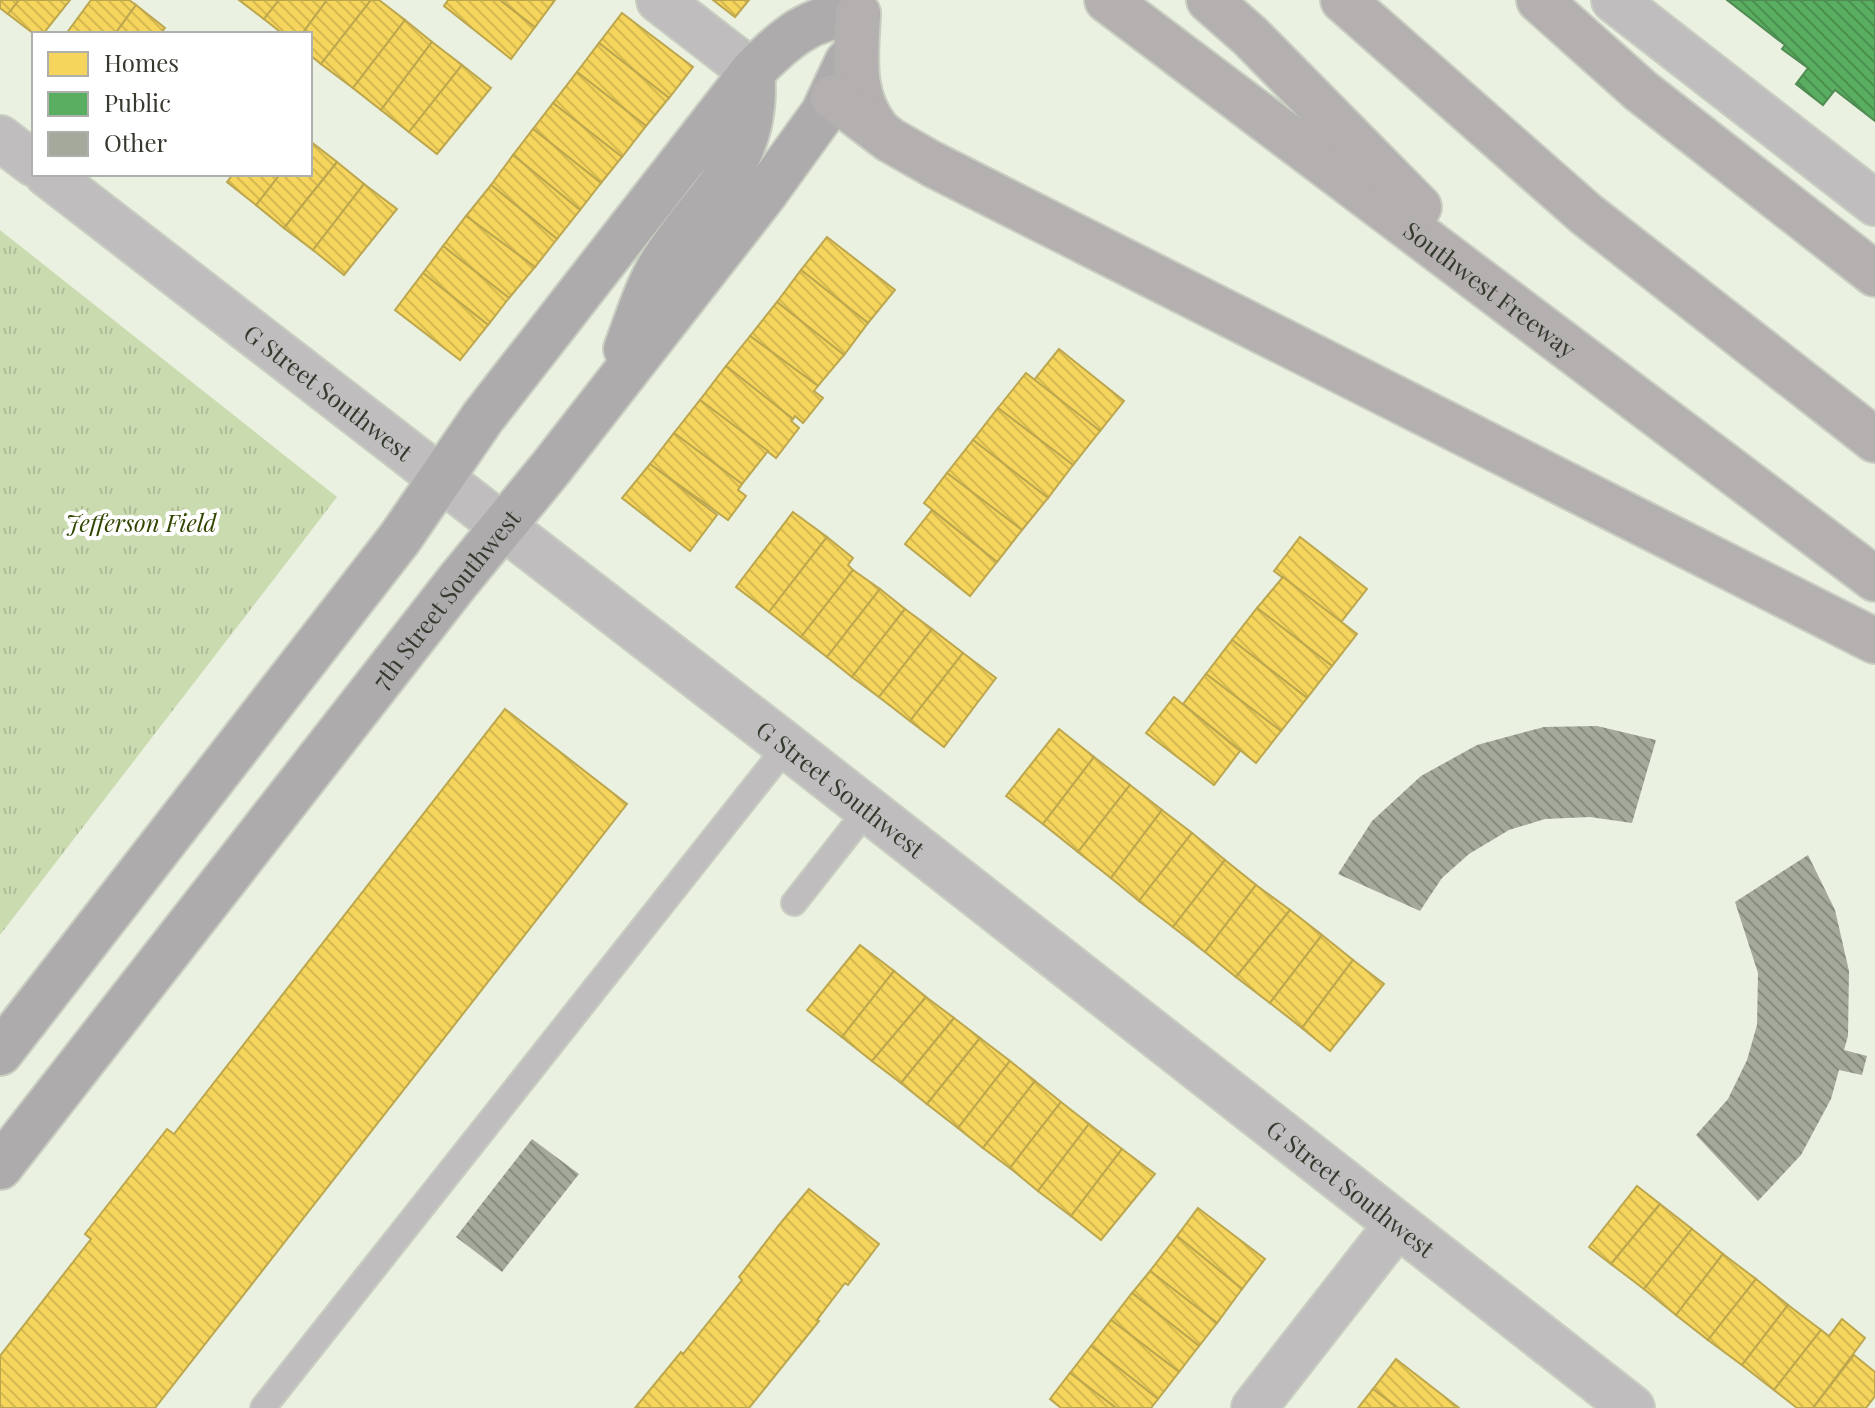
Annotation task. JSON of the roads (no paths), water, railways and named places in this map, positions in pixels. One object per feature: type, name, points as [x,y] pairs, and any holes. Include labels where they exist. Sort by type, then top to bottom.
[{"type":"highway","name":"Southwest Freeway","points":[[1107,0],[1875,579]]},
{"type":"highway","points":[[1209,0],[1250,36],[1534,323]]},
{"type":"highway","points":[[1343,0],[1586,214],[1875,440]]},
{"type":"highway","points":[[1539,0],[1652,100],[1875,274]]},
{"type":"highway","points":[[864,7],[855,64],[863,108],[879,130]]},
{"type":"highway","points":[[833,97],[903,148],[946,172],[1875,641]]},
{"type":"main road","points":[[0,1052],[390,550],[483,417],[752,72],[778,46],[805,26],[864,7]]},
{"type":"main road","name":"7th Street Southwest","points":[[0,1167],[763,196],[833,97],[864,7]]},
{"type":"main road","points":[[609,392],[659,267],[729,174],[740,154],[754,101],[752,72]]},
{"type":"street","points":[[659,0],[752,72]]},
{"type":"street","points":[[1614,0],[1875,203]]},
{"type":"street","points":[[0,138],[32,162]]},
{"type":"street","name":"G Street Southwest","points":[[50,176],[868,809],[1632,1408]]},
{"type":"street","points":[[1254,1408],[1397,1225]]},
{"type":"lane","points":[[263,1408],[787,746]]},
{"type":"lane","points":[[794,903],[868,809]]},
{"type":"park label","name":"Jefferson Field","points":[[141,522]]}]
